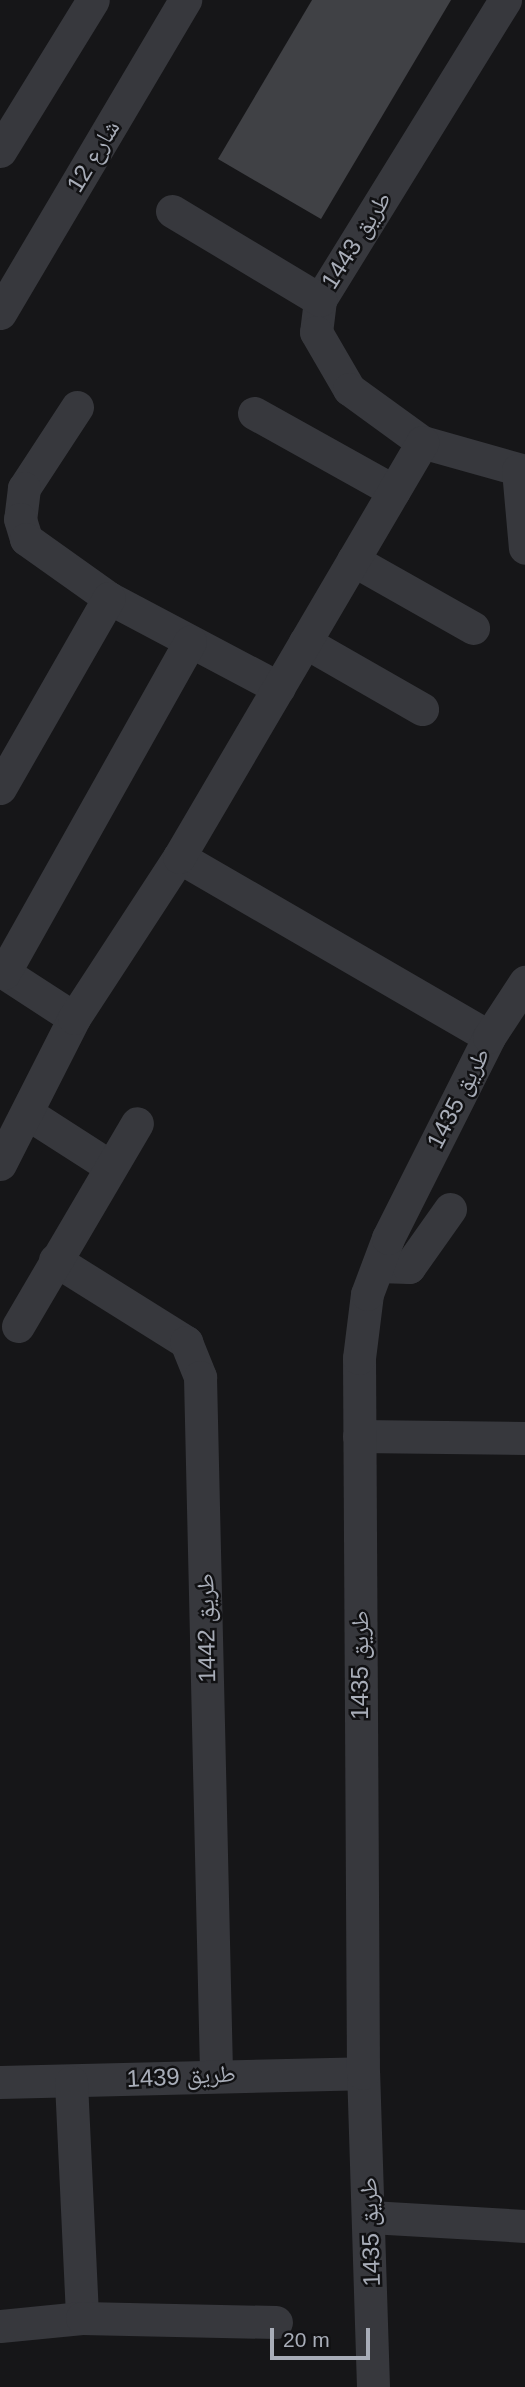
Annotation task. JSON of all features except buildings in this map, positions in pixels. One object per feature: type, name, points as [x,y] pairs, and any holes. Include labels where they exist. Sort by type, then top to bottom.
[{"type":"street","points":[[0,151],[93,0]]},
{"type":"street","name":"شارع 12","points":[[0,313],[185,0]]},
{"type":"street","name":"طريق 1443","points":[[505,0],[320,300],[316,332],[326,358],[349,388],[422,442],[522,470]]},
{"type":"street","points":[[172,211],[320,300]]},
{"type":"street","points":[[77,407],[24,488],[20,519],[26,539],[109,598],[279,688]]},
{"type":"street","points":[[254,413],[394,491]]},
{"type":"street","points":[[0,1164],[30,1115],[74,1018],[179,857],[422,442]]},
{"type":"street","points":[[522,470],[525,548]]},
{"type":"street","points":[[354,560],[473,628]]},
{"type":"street","points":[[0,788],[109,598]]},
{"type":"street","points":[[74,1018],[2,972],[190,642]]},
{"type":"street","points":[[305,642],[422,709]]},
{"type":"street","points":[[179,857],[489,1037]]},
{"type":"street","name":"طريق 1435","points":[[373,2387],[370,2217],[363,2073],[359,1358],[367,1294],[378,1266],[489,1037],[525,982]]},
{"type":"street","points":[[30,1115],[111,1167]]},
{"type":"street","points":[[18,1326],[136,1124]]},
{"type":"street","points":[[378,1266],[409,1267],[450,1209]]},
{"type":"street","name":"طريق 1442","points":[[55,1260],[186,1342],[200,1377],[216,2073]]},
{"type":"street","points":[[359,1436],[525,1438]]},
{"type":"street","name":"طريق 1439","points":[[0,2082],[71,2082],[216,2073],[363,2073]]},
{"type":"street","points":[[71,2082],[82,2318]]},
{"type":"street","points":[[370,2217],[525,2226]]},
{"type":"street","points":[[0,2326],[82,2318],[276,2322]]}]
